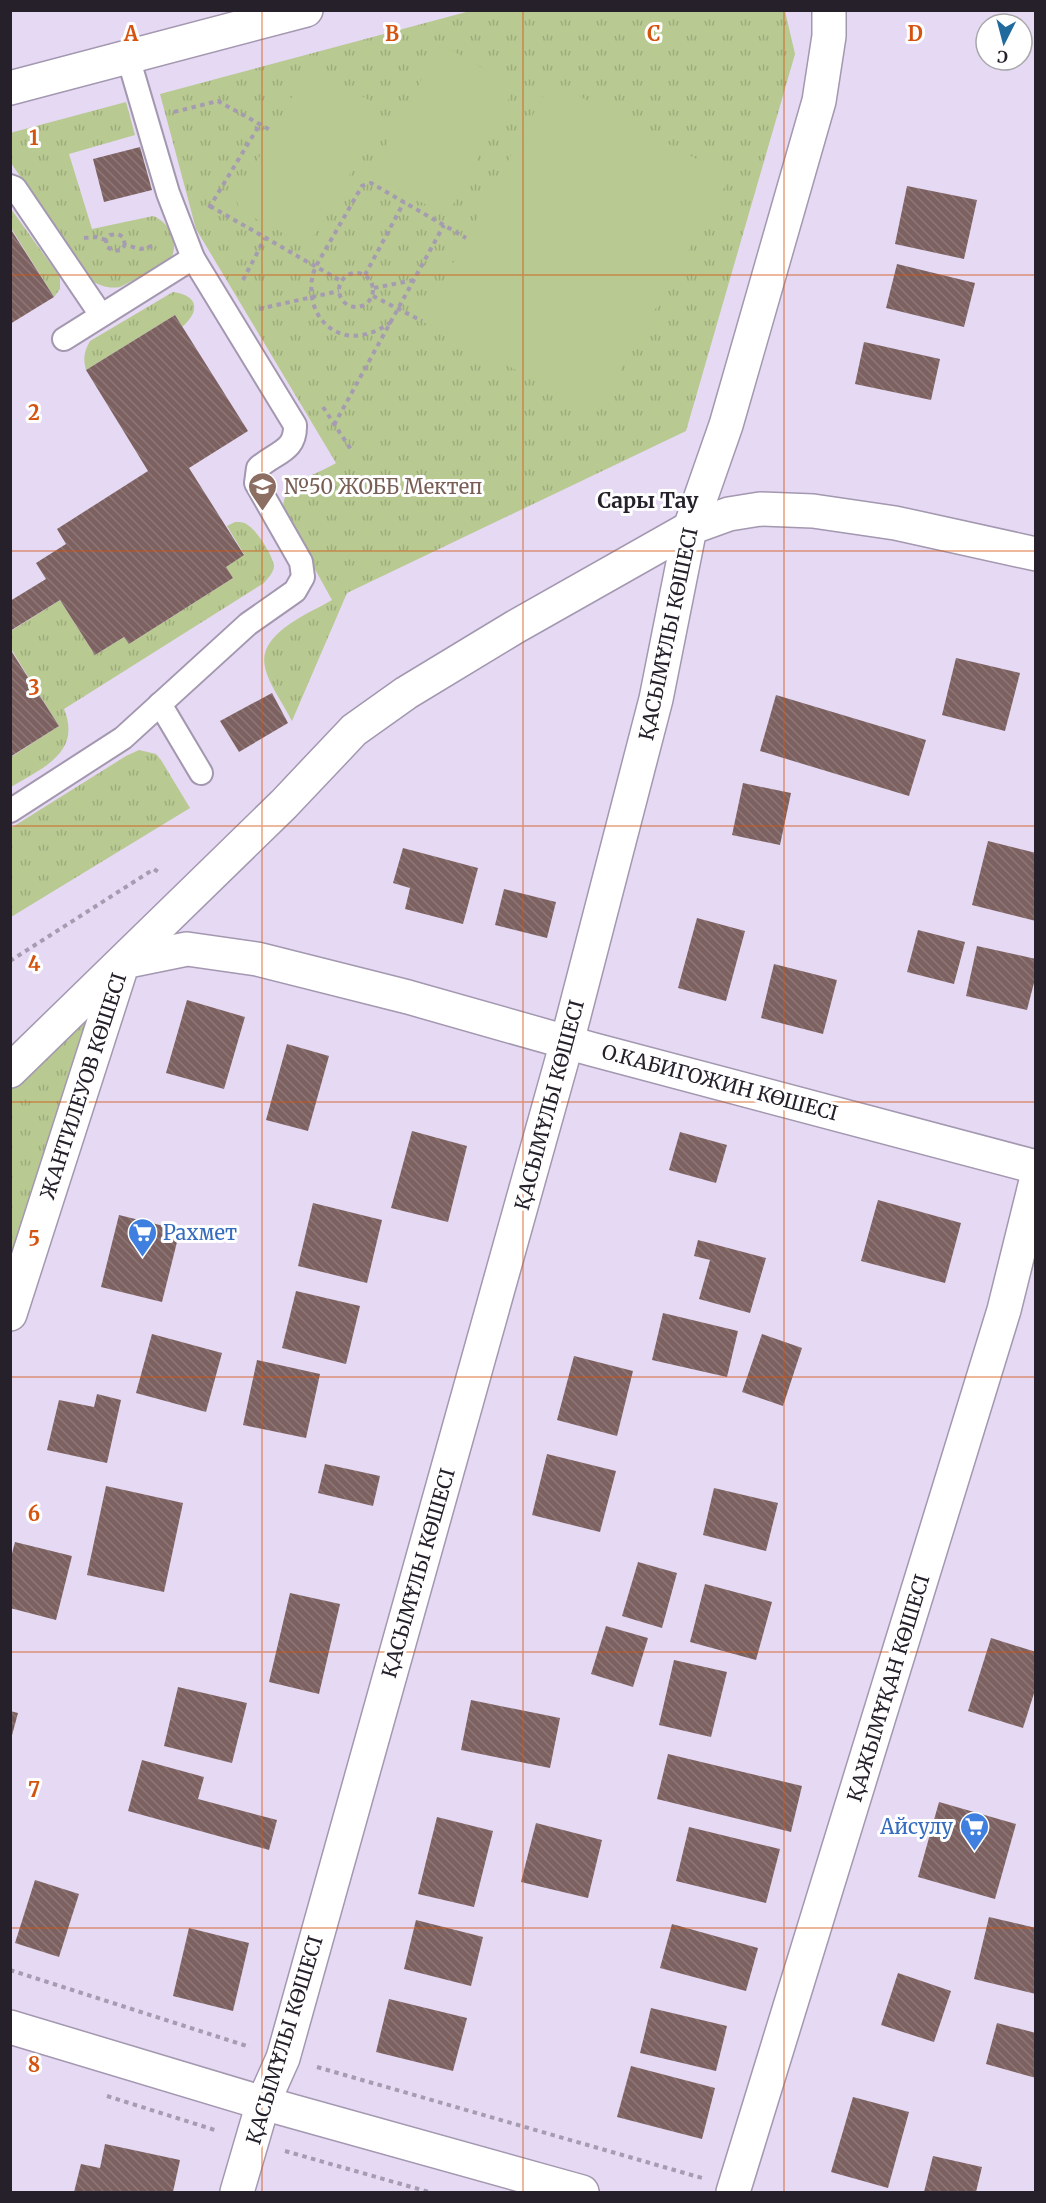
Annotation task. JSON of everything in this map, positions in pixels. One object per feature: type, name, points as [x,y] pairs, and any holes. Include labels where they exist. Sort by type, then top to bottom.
[{"type":"street","points":[[10,88],[306,10]]},
{"type":"street","name":"ҚАСЫМҰЛЫ КӨШЕСІ","points":[[237,2193],[262,2103],[283,2058],[567,1042],[656,699],[690,528],[726,425],[819,101],[829,36],[829,10]]},
{"type":"street","points":[[10,1071],[284,804],[354,730],[406,693],[515,627],[690,528],[729,514],[760,509],[813,511],[895,523],[1035,554]]},
{"type":"street","name":"О.КАБИГОЖИН КӨШЕСІ","points":[[123,962],[187,949],[257,959],[1035,1167]]},
{"type":"street","name":"ЖАНТИЛЕУОВ КӨШЕСІ","points":[[10,1314],[123,962]]},
{"type":"street","name":"ҚАЖЫМҰҚАН КӨШЕСІ","points":[[734,2190],[1004,1310],[1035,1181]]},
{"type":"street","points":[[10,2027],[262,2103],[582,2193]]},
{"type":"lane","points":[[10,811],[123,738],[248,624],[296,591],[303,577],[301,562],[256,483],[258,468],[290,446],[296,437],[295,425],[190,251],[168,194],[128,57]]},
{"type":"lane","points":[[10,186],[15,188],[101,315]]},
{"type":"lane","points":[[64,339],[190,251]]},
{"type":"lane","points":[[160,704],[201,773]]},
{"type":"path","points":[[147,118],[218,101],[272,131]]},
{"type":"path","points":[[190,251],[210,206],[260,124]]},
{"type":"path","points":[[391,322],[363,335],[348,335],[333,330],[323,320],[315,310],[311,297],[311,277],[316,266],[362,186],[371,183],[466,238]]},
{"type":"path","points":[[365,275],[404,202]]},
{"type":"path","points":[[210,206],[341,281]]},
{"type":"path","points":[[125,245],[141,249],[154,245],[177,219]]},
{"type":"path","points":[[334,425],[444,225]]},
{"type":"path","points":[[118,234],[123,237],[125,245],[121,250],[114,251],[107,247],[106,240],[110,235],[118,234]]},
{"type":"path","points":[[241,282],[265,238]]},
{"type":"path","points":[[351,274],[365,275],[374,288],[373,296],[363,306],[352,306],[343,300],[339,291],[341,281],[351,274]]},
{"type":"path","points":[[374,288],[415,280]]},
{"type":"path","points":[[259,309],[339,291]]},
{"type":"path","points":[[373,296],[422,321]]},
{"type":"path","points":[[10,961],[154,869],[189,897]]},
{"type":"path","points":[[10,1970],[283,2058],[734,2190]]},
{"type":"green space","points":[[470,11],[785,11],[795,54],[686,431],[347,593],[292,721],[269,680],[265,667],[265,655],[276,635],[286,626],[332,600],[284,513],[284,503],[292,487],[336,463],[196,229],[160,94]]},
{"type":"green space","points":[[441,44],[515,87],[447,216],[370,174]]},
{"type":"green space","points":[[313,72],[322,74],[374,103],[380,112],[380,117],[377,127],[320,227],[306,241],[294,239],[241,211],[236,200],[300,82]]},
{"type":"green space","points":[[551,81],[730,177],[597,412],[422,321]]},
{"type":"green space","points":[[126,102],[135,135],[69,154],[92,229],[153,216],[165,224],[169,230],[174,251],[167,263],[120,287],[112,288],[91,280],[11,163],[10,133]]},
{"type":"green space","points":[[11,209],[60,277],[60,289],[54,297],[11,228]]},
{"type":"green space","points":[[173,292],[188,296],[194,305],[192,315],[182,327],[175,315],[86,370],[85,355],[90,341]]},
{"type":"green space","points":[[235,522],[244,523],[252,529],[271,557],[274,567],[264,583],[64,709],[68,724],[68,737],[63,748],[46,766],[11,787],[11,757],[59,726],[11,649],[11,631],[60,600],[95,655],[124,637],[129,644],[233,578],[226,567],[244,554],[227,526]]},
{"type":"green space","points":[[139,750],[156,754],[190,808],[11,917],[11,828]]},
{"type":"green space","points":[[123,962],[11,1314],[11,1071]]},
{"type":"building","points":[[140,147],[152,190],[104,202],[93,159]]},
{"type":"building","points":[[907,186],[977,200],[964,259],[895,244]]},
{"type":"building","points":[[10,228],[54,297],[10,324]]},
{"type":"building","points":[[897,264],[975,283],[964,327],[886,308]]},
{"type":"building","points":[[175,315],[248,431],[189,468],[244,555],[226,567],[233,578],[129,644],[124,637],[95,655],[60,600],[10,631],[10,601],[46,579],[36,563],[66,544],[57,529],[148,471],[86,370]]},
{"type":"building","points":[[864,342],[940,359],[931,400],[855,384]]},
{"type":"building","points":[[10,649],[59,726],[10,757]]},
{"type":"building","points":[[956,658],[1020,673],[1005,731],[942,715]]},
{"type":"building","points":[[272,693],[288,723],[239,752],[220,721]]},
{"type":"building","points":[[776,695],[926,740],[909,796],[760,751]]},
{"type":"building","points":[[743,783],[791,793],[780,845],[732,835]]},
{"type":"building","points":[[988,841],[1036,853],[1036,921],[972,905]]},
{"type":"building","points":[[403,848],[478,868],[463,924],[405,909],[410,888],[393,883]]},
{"type":"building","points":[[504,889],[556,902],[547,938],[495,925]]},
{"type":"building","points":[[697,918],[745,931],[726,1001],[678,988]]},
{"type":"building","points":[[918,930],[965,942],[954,984],[907,972]]},
{"type":"building","points":[[977,946],[1036,959],[1036,975],[1027,1010],[966,996]]},
{"type":"building","points":[[774,964],[837,980],[823,1034],[761,1018]]},
{"type":"building","points":[[187,1000],[245,1017],[224,1089],[166,1073]]},
{"type":"building","points":[[287,1044],[329,1056],[308,1131],[266,1120]]},
{"type":"building","points":[[412,1131],[467,1146],[448,1222],[391,1208]]},
{"type":"building","points":[[680,1132],[727,1145],[716,1183],[669,1170]]},
{"type":"building","points":[[878,1200],[961,1223],[945,1283],[861,1261]]},
{"type":"building","points":[[313,1203],[382,1220],[367,1283],[298,1266]]},
{"type":"building","points":[[119,1215],[180,1230],[162,1302],[101,1287]]},
{"type":"building","points":[[698,1240],[766,1258],[750,1313],[699,1299],[710,1260],[694,1256]]},
{"type":"building","points":[[296,1291],[360,1306],[346,1364],[282,1348]]},
{"type":"building","points":[[663,1313],[738,1331],[727,1377],[652,1360]]},
{"type":"building","points":[[152,1334],[222,1353],[206,1412],[136,1393]]},
{"type":"building","points":[[762,1334],[802,1348],[783,1406],[742,1392]]},
{"type":"building","points":[[574,1356],[633,1371],[617,1436],[557,1420]]},
{"type":"building","points":[[257,1360],[320,1374],[306,1438],[243,1425]]},
{"type":"building","points":[[97,1394],[121,1400],[107,1463],[47,1450],[59,1400],[94,1407]]},
{"type":"building","points":[[547,1454],[616,1471],[600,1532],[532,1515]]},
{"type":"building","points":[[325,1464],[380,1476],[373,1506],[318,1493]]},
{"type":"building","points":[[106,1486],[183,1503],[164,1592],[87,1575]]},
{"type":"building","points":[[714,1488],[778,1503],[766,1551],[703,1535]]},
{"type":"building","points":[[15,1542],[72,1556],[56,1620],[10,1608],[10,1561]]},
{"type":"building","points":[[638,1562],[677,1573],[662,1628],[622,1616]]},
{"type":"building","points":[[705,1584],[772,1602],[756,1660],[690,1642]]},
{"type":"building","points":[[290,1593],[340,1604],[319,1694],[269,1682]]},
{"type":"building","points":[[606,1626],[648,1638],[633,1687],[591,1674]]},
{"type":"building","points":[[991,1638],[1036,1652],[1036,1687],[1023,1728],[968,1711]]},
{"type":"building","points":[[674,1660],[727,1672],[711,1737],[659,1725]]},
{"type":"building","points":[[178,1687],[247,1703],[232,1763],[164,1746]]},
{"type":"building","points":[[471,1700],[560,1718],[550,1768],[461,1750]]},
{"type":"building","points":[[10,1711],[18,1713],[11,1739],[10,1738]]},
{"type":"building","points":[[668,1754],[802,1786],[791,1832],[657,1799]]},
{"type":"building","points":[[142,1760],[204,1777],[198,1799],[277,1820],[269,1850],[128,1811]]},
{"type":"building","points":[[939,1802],[1016,1824],[995,1899],[918,1877]]},
{"type":"building","points":[[437,1817],[493,1831],[474,1907],[418,1894]]},
{"type":"building","points":[[536,1823],[602,1840],[588,1898],[521,1882]]},
{"type":"building","points":[[689,1827],[780,1849],[766,1903],[676,1881]]},
{"type":"building","points":[[35,1880],[79,1894],[59,1957],[15,1943]]},
{"type":"building","points":[[989,1917],[1036,1928],[1036,1994],[974,1979]]},
{"type":"building","points":[[416,1920],[483,1937],[471,1986],[404,1969]]},
{"type":"building","points":[[672,1924],[758,1948],[746,1991],[660,1968]]},
{"type":"building","points":[[189,1928],[249,1943],[233,2011],[173,1996]]},
{"type":"building","points":[[898,1973],[951,1991],[934,2042],[881,2025]]},
{"type":"building","points":[[389,1999],[467,2018],[453,2071],[376,2052]]},
{"type":"building","points":[[651,2008],[727,2026],[716,2071],[640,2053]]},
{"type":"building","points":[[997,2023],[1036,2033],[1036,2078],[986,2064]]},
{"type":"building","points":[[631,2066],[715,2088],[702,2139],[617,2117]]},
{"type":"building","points":[[853,2097],[909,2112],[888,2188],[831,2172]]},
{"type":"building","points":[[105,2144],[180,2160],[173,2192],[74,2192],[81,2164],[100,2168]]},
{"type":"building","points":[[933,2156],[982,2167],[976,2192],[924,2192]]},
{"type":"place","name":"№50 ЖОББ Мектеп","points":[[263,512]]},
{"type":"place","name":"Рахмет","points":[[142,1258]]},
{"type":"place","name":"Айсулу","points":[[974,1852]]},
{"type":"district","name":"Сары Тау","points":[[648,500]]}]
